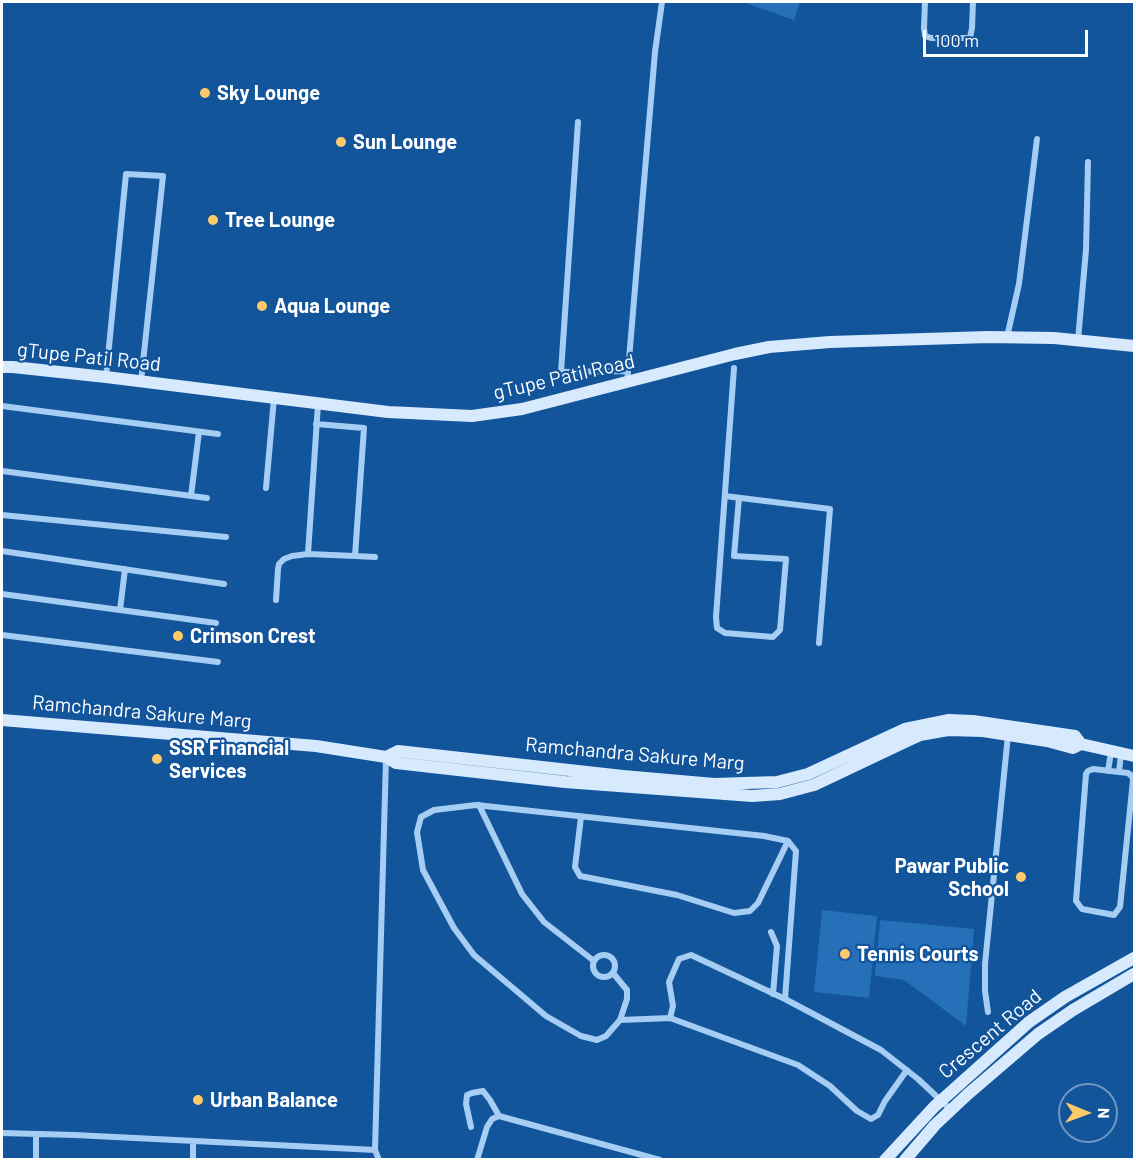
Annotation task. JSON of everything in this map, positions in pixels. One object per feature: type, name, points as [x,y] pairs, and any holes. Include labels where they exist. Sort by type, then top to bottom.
[{"type":"street","points":[[578,122],[561,372],[627,377],[655,52],[662,2]]},
{"type":"street","points":[[925,2],[924,28],[926,36],[931,38],[970,38],[973,2]]},
{"type":"street","points":[[1007,337],[1019,284],[1037,140]]},
{"type":"street","points":[[1078,340],[1086,250],[1089,162]]},
{"type":"street","points":[[106,374],[126,174],[163,176],[141,382]]},
{"type":"street","name":"gTupe Patil Road","points":[[2,367],[106,374],[141,382],[400,413],[472,416],[522,409],[627,377],[769,347],[830,342],[1007,337],[1078,340],[1134,346]]},
{"type":"street","points":[[734,368],[717,627],[724,633],[773,637],[780,630],[786,559],[734,556],[739,498]]},
{"type":"street","points":[[266,488],[274,398]]},
{"type":"street","points":[[308,554],[318,403]]},
{"type":"street","points":[[2,406],[218,434]]},
{"type":"street","points":[[316,424],[364,428],[355,556]]},
{"type":"street","points":[[191,496],[200,432]]},
{"type":"street","points":[[2,471],[207,498]]},
{"type":"street","points":[[724,496],[830,509],[819,643]]},
{"type":"street","points":[[2,515],[226,537]]},
{"type":"street","points":[[2,551],[224,584]]},
{"type":"street","points":[[276,600],[279,564],[292,556],[308,554],[375,557]]},
{"type":"street","points":[[120,610],[125,569]]},
{"type":"street","points":[[2,594],[216,623]]},
{"type":"street","points":[[2,635],[218,662]]},
{"type":"street","name":"Ramchandra Sakure Marg","points":[[2,720],[316,746],[386,757],[396,763],[452,762],[714,784],[777,782],[808,774],[905,729],[949,720],[973,720],[1075,736],[1081,744],[1134,756]]},
{"type":"street","name":"Ramchandra Sakure Marg","points":[[452,762],[565,782],[752,796],[780,794],[806,788],[832,778],[920,735],[948,730],[983,731],[1073,748],[1081,744]]},
{"type":"street","points":[[988,1012],[985,991],[986,964],[1008,735]]},
{"type":"street","points":[[1108,771],[1116,753]]},
{"type":"street","points":[[1116,753],[1119,772]]},
{"type":"street","points":[[379,1160],[375,1150],[386,757]]},
{"type":"street","points":[[844,757],[850,768]]},
{"type":"street","points":[[1093,769],[1108,771],[1128,773],[1133,780],[1120,907],[1114,915],[1082,909],[1076,901],[1086,774],[1093,769]]},
{"type":"street","points":[[479,805],[522,894],[544,922],[594,961]]},
{"type":"street","points":[[612,973],[627,990],[627,999],[620,1020],[606,1036],[597,1040],[581,1036],[546,1017],[474,955],[454,928],[423,870],[417,832],[421,817],[435,810],[479,805],[764,836],[788,841],[795,850],[785,999]]},
{"type":"street","points":[[581,817],[575,867],[580,876],[677,895],[734,913],[750,911],[758,903],[788,841]]},
{"type":"street","points":[[771,932],[777,946],[773,994]]},
{"type":"street","points":[[603,955],[610,956],[615,965],[612,973],[604,977],[598,975],[594,968],[594,961],[603,955]]},
{"type":"street","points":[[670,1018],[673,1006],[669,982],[679,959],[691,956],[785,999],[881,1050],[951,1110]]},
{"type":"street","name":"Crescent Road","points":[[885,1160],[940,1100],[1029,1022],[1065,997],[1134,958]]},
{"type":"street","name":"Crescent Road","points":[[906,1159],[951,1110],[1038,1034],[1073,1010],[1134,974]]},
{"type":"street","points":[[620,1020],[670,1018],[798,1065],[830,1086],[857,1111],[871,1119],[878,1115],[907,1070]]},
{"type":"street","points":[[471,1127],[466,1104],[467,1095],[472,1093],[483,1091],[499,1116]]},
{"type":"street","points":[[477,1160],[487,1127],[492,1119],[499,1116],[660,1160]]},
{"type":"street","points":[[2,1134],[375,1150]]},
{"type":"street","points":[[36,1135],[36,1160]]},
{"type":"street","points":[[193,1160],[194,1141]]},
{"type":"shaded area","points":[[749,2],[800,2],[794,20],[748,4]]},
{"type":"shaded area","name":"Tennis Courts","points":[[822,910],[877,916],[869,998],[814,992]]},
{"type":"shaded area","points":[[880,920],[974,929],[966,1026],[904,980],[875,976]]},
{"type":"place","name":"Sky Lounge","points":[[205,93]]},
{"type":"place","name":"Sun Lounge","points":[[341,142]]},
{"type":"place","name":"Tree Lounge","points":[[213,220]]},
{"type":"place","name":"Aqua Lounge","points":[[262,306]]},
{"type":"place","name":"Crimson Crest","points":[[178,636]]},
{"type":"place","name":"SSR Financial Services","points":[[157,759]]},
{"type":"place","name":"Pawar Public School","points":[[1021,877]]},
{"type":"place","name":"Tennis Courts","points":[[845,954]]},
{"type":"place","name":"Urban Balance","points":[[198,1100]]}]
